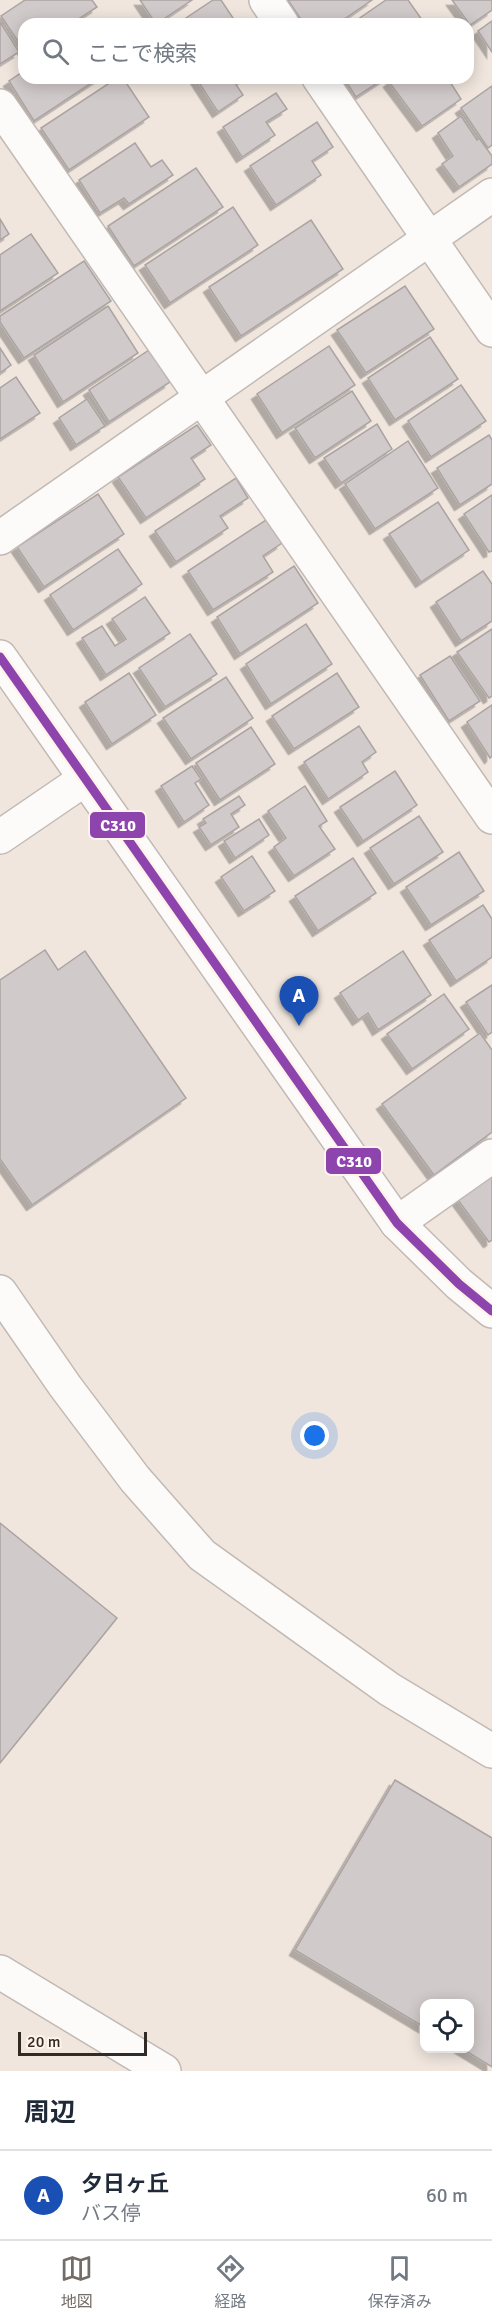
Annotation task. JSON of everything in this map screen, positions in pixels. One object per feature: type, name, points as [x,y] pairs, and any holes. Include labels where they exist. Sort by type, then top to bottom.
[{"type":"street","points":[[266,0],[278,18]]},
{"type":"street","points":[[323,84],[492,330]]},
{"type":"street","points":[[0,106],[492,817]]},
{"type":"street","points":[[0,538],[492,195]]},
{"type":"street","points":[[0,657],[397,1223],[459,1284],[492,1311]]},
{"type":"street","points":[[0,837],[86,779]]},
{"type":"street","points":[[397,1223],[492,1156]]},
{"type":"street","points":[[0,1292],[65,1386],[135,1479],[202,1555],[389,1689],[492,1751]]},
{"type":"street","points":[[0,1972],[164,2071]]},
{"type":"building","points":[[25,0],[92,0],[97,7],[80,18],[18,18],[18,41],[1,16]]},
{"type":"building","points":[[140,0],[192,0],[165,18],[152,18]]},
{"type":"building","points":[[213,0],[221,0],[233,18],[186,18]]},
{"type":"building","points":[[288,0],[372,0],[346,18],[300,18]]},
{"type":"building","points":[[386,0],[408,0],[421,18],[360,18]]},
{"type":"building","points":[[452,0],[492,0],[492,10],[474,22],[474,18],[465,18]]},
{"type":"building","points":[[492,21],[492,52],[478,31]]},
{"type":"building","points":[[0,22],[18,53],[0,64]]},
{"type":"building","points":[[18,75],[18,84],[90,84],[34,121],[9,81]]},
{"type":"building","points":[[108,84],[127,84],[149,117],[69,170],[41,128]]},
{"type":"building","points":[[200,84],[236,84],[243,95],[218,112]]},
{"type":"building","points":[[348,84],[376,84],[356,97]]},
{"type":"building","points":[[390,84],[451,84],[461,99],[422,126]]},
{"type":"building","points":[[492,86],[492,145],[488,148],[461,108]]},
{"type":"building","points":[[276,93],[287,109],[266,122],[275,135],[242,157],[223,127]]},
{"type":"building","points":[[461,116],[477,140],[479,138],[492,156],[492,164],[459,187],[442,164],[453,156],[438,133]]},
{"type":"building","points":[[317,122],[333,147],[312,161],[321,175],[276,205],[250,166]]},
{"type":"building","points":[[135,143],[151,167],[162,160],[173,175],[129,204],[124,198],[100,213],[79,180]]},
{"type":"building","points":[[196,168],[223,207],[134,266],[108,226]]},
{"type":"building","points":[[233,207],[258,245],[170,303],[145,265]]},
{"type":"building","points":[[0,219],[9,234],[0,240]]},
{"type":"building","points":[[311,220],[343,269],[241,336],[209,287]]},
{"type":"building","points":[[31,234],[58,273],[0,311],[0,255]]},
{"type":"building","points":[[84,261],[111,301],[24,358],[0,322],[0,316]]},
{"type":"building","points":[[405,286],[434,329],[366,373],[337,330]]},
{"type":"building","points":[[108,306],[138,353],[63,402],[34,355]]},
{"type":"building","points":[[430,337],[458,379],[395,420],[368,378]]},
{"type":"building","points":[[329,346],[355,385],[282,433],[257,394]]},
{"type":"building","points":[[0,348],[11,365],[0,373]]},
{"type":"building","points":[[149,350],[170,382],[109,422],[89,390]]},
{"type":"building","points":[[16,377],[40,413],[0,439],[0,388]]},
{"type":"building","points":[[461,385],[486,421],[431,457],[408,421]]},
{"type":"building","points":[[352,391],[371,421],[315,458],[295,428]]},
{"type":"building","points":[[87,399],[105,426],[76,445],[59,418]]},
{"type":"building","points":[[377,424],[392,449],[341,483],[324,458]]},
{"type":"building","points":[[197,425],[211,445],[191,458],[205,479],[146,518],[118,477]]},
{"type":"building","points":[[489,435],[492,440],[492,484],[460,505],[437,468]]},
{"type":"building","points":[[408,441],[438,488],[375,529],[345,484]]},
{"type":"building","points":[[236,478],[248,498],[220,516],[228,528],[176,562],[155,531]]},
{"type":"building","points":[[98,494],[124,534],[44,587],[17,547]]},
{"type":"building","points":[[492,495],[492,551],[489,552],[464,514]]},
{"type":"building","points":[[438,502],[469,550],[421,582],[389,534]]},
{"type":"building","points":[[266,520],[282,543],[263,556],[273,572],[213,610],[188,571]]},
{"type":"building","points":[[118,549],[142,584],[73,630],[50,595]]},
{"type":"building","points":[[294,566],[318,603],[240,654],[217,617]]},
{"type":"building","points":[[483,571],[492,584],[492,621],[461,641],[436,602]]},
{"type":"building","points":[[145,597],[170,633],[106,675],[82,638],[102,626],[115,646],[126,639],[112,619]]},
{"type":"building","points":[[306,624],[332,664],[271,704],[246,664]]},
{"type":"building","points":[[492,629],[492,696],[489,698],[457,652]]},
{"type":"building","points":[[190,634],[217,674],[165,707],[139,668]]},
{"type":"building","points":[[450,656],[480,701],[449,721],[420,675]]},
{"type":"building","points":[[129,673],[156,715],[112,744],[85,702]]},
{"type":"building","points":[[337,673],[359,707],[294,749],[272,716]]},
{"type":"building","points":[[226,677],[253,718],[191,759],[163,718]]},
{"type":"building","points":[[492,705],[492,756],[490,758],[467,722]]},
{"type":"building","points":[[359,726],[376,752],[362,762],[368,772],[328,799],[304,762]]},
{"type":"building","points":[[251,727],[275,764],[220,800],[196,763]]},
{"type":"building","points":[[192,766],[201,779],[195,783],[209,805],[184,822],[161,786]]},
{"type":"building","points":[[395,771],[417,805],[363,841],[340,807]]},
{"type":"building","points":[[305,786],[327,821],[319,826],[335,849],[294,876],[274,847],[286,838],[268,811]]},
{"type":"building","points":[[239,796],[245,805],[231,814],[239,827],[211,845],[199,827],[206,823],[203,819]]},
{"type":"building","points":[[419,816],[443,852],[394,884],[370,848]]},
{"type":"building","points":[[259,819],[269,835],[235,858],[224,841]]},
{"type":"building","points":[[459,852],[484,891],[431,925],[406,887]]},
{"type":"building","points":[[252,856],[275,891],[244,911],[221,877]]},
{"type":"building","points":[[353,858],[376,893],[318,931],[295,896]]},
{"type":"building","points":[[483,905],[492,919],[492,957],[456,981],[429,940]]},
{"type":"building","points":[[45,950],[58,970],[85,951],[186,1098],[32,1205],[0,1159],[0,980]]},
{"type":"building","points":[[403,951],[431,995],[378,1030],[368,1013],[358,1020],[340,993]]},
{"type":"building","points":[[492,985],[492,1032],[488,1035],[466,1002]]},
{"type":"building","points":[[444,994],[469,1029],[412,1069],[387,1034]]},
{"type":"building","points":[[480,1033],[492,1050],[492,1132],[434,1175],[382,1104]]},
{"type":"building","points":[[492,1175],[492,1240],[489,1242],[458,1200]]},
{"type":"building","points":[[0,1523],[117,1618],[0,1763]]},
{"type":"building","points":[[395,1780],[492,1838],[492,2067],[469,2053],[474,2053],[474,1999],[420,1999],[420,2025],[295,1950]]},
{"type":"transit line","name":"C310","points":[[0,657],[397,1223],[459,1284],[492,1311]]},
{"type":"place","name":"夕日ヶ丘","points":[[299,1026]]}]
